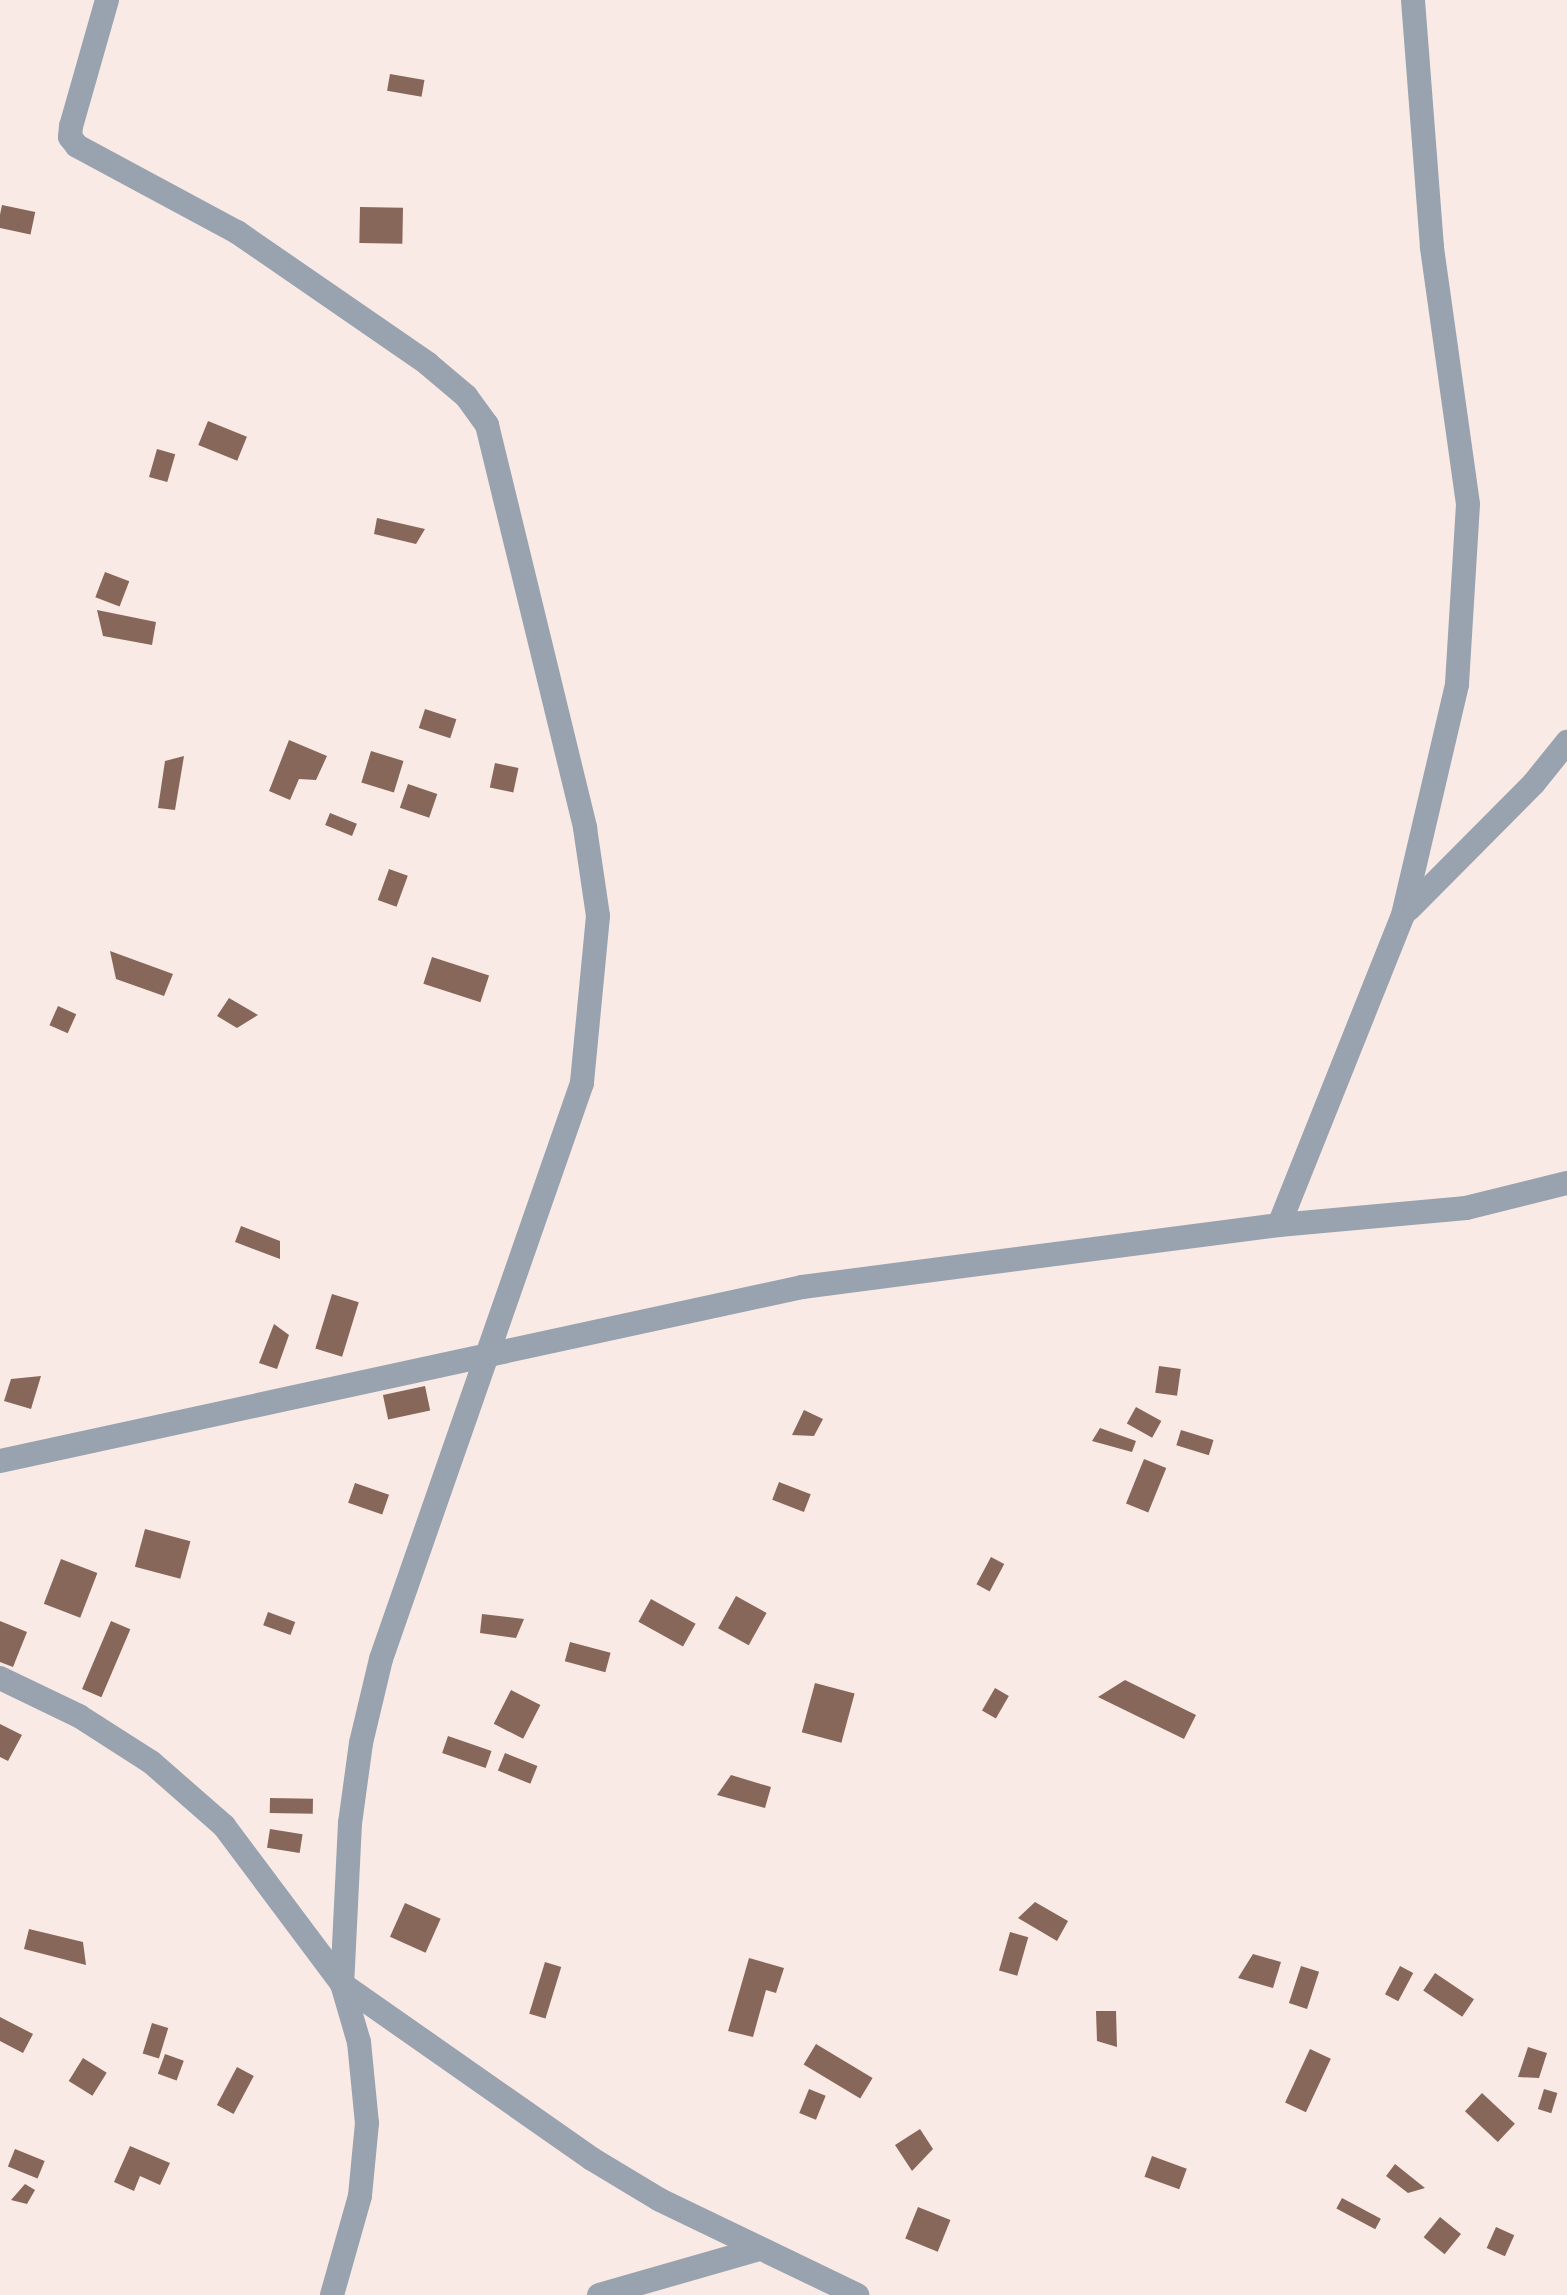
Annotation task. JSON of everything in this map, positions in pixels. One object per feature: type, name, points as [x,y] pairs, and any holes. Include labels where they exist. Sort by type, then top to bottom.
[{"type":"street","points":[[107,0],[71,125],[70,137],[77,146],[237,232],[428,364],[466,396],[487,424],[591,854],[598,945],[582,1083],[381,1659],[361,1743],[350,1823],[342,1984],[359,2042],[367,2122],[360,2196],[332,2295]]},
{"type":"street","points":[[1279,1225],[1403,915],[1451,720],[1468,552],[1468,504],[1432,247],[1413,0]]},
{"type":"street","points":[[1403,915],[1534,783],[1567,742]]},
{"type":"street","points":[[0,1461],[843,1281],[1279,1225],[1466,1208],[1567,1183]]},
{"type":"street","points":[[0,1678],[79,1716],[151,1762],[224,1826],[342,1984],[592,2159],[857,2295]]},
{"type":"street","points":[[599,2295],[759,2248]]},
{"type":"building","points":[[390,74],[424,80],[422,97],[387,91]]},
{"type":"building","points":[[2,205],[35,212],[30,235],[0,228]]},
{"type":"building","points":[[360,207],[403,208],[402,244],[359,243]]},
{"type":"building","points":[[208,421],[247,437],[237,461],[198,445]]},
{"type":"building","points":[[157,449],[175,454],[167,482],[149,477]]},
{"type":"building","points":[[377,518],[425,529],[416,544],[374,534]]},
{"type":"building","points":[[105,572],[129,581],[120,607],[95,597]]},
{"type":"building","points":[[97,610],[156,622],[152,645],[103,636]]},
{"type":"building","points":[[425,709],[456,719],[450,738],[419,728]]},
{"type":"building","points":[[289,740],[327,756],[316,780],[299,779],[290,800],[269,791]]},
{"type":"building","points":[[371,751],[404,761],[394,792],[361,783]]},
{"type":"building","points":[[184,756],[175,810],[158,808],[165,761]]},
{"type":"building","points":[[495,763],[518,768],[513,792],[490,787]]},
{"type":"building","points":[[408,784],[437,794],[429,818],[400,808]]},
{"type":"building","points":[[330,813],[357,824],[352,836],[325,825]]},
{"type":"building","points":[[389,869],[408,876],[397,907],[378,900]]},
{"type":"building","points":[[110,951],[173,974],[164,996],[116,979]]},
{"type":"building","points":[[432,957],[489,976],[480,1002],[423,984]]},
{"type":"building","points":[[229,998],[258,1015],[237,1028],[217,1016]]},
{"type":"building","points":[[58,1006],[76,1014],[68,1033],[49,1025]]},
{"type":"building","points":[[241,1226],[280,1241],[280,1259],[235,1242]]},
{"type":"building","points":[[332,1294],[359,1302],[342,1357],[315,1349]]},
{"type":"building","points":[[274,1324],[289,1335],[277,1369],[259,1363]]},
{"type":"building","points":[[1159,1366],[1181,1369],[1177,1396],[1155,1393]]},
{"type":"building","points":[[41,1376],[31,1409],[4,1401],[11,1379]]},
{"type":"building","points":[[425,1386],[430,1410],[388,1419],[383,1395]]},
{"type":"building","points":[[1136,1407],[1161,1421],[1152,1438],[1127,1424]]},
{"type":"building","points":[[804,1410],[823,1419],[814,1436],[792,1435]]},
{"type":"building","points":[[1100,1428],[1136,1441],[1132,1452],[1092,1441]]},
{"type":"building","points":[[1181,1430],[1214,1440],[1209,1455],[1176,1445]]},
{"type":"building","points":[[1144,1459],[1166,1468],[1148,1512],[1126,1504]]},
{"type":"building","points":[[779,1482],[811,1494],[804,1512],[772,1500]]},
{"type":"building","points":[[355,1483],[389,1495],[382,1515],[348,1503]]},
{"type":"building","points":[[145,1529],[190,1541],[180,1579],[135,1567]]},
{"type":"building","points":[[991,1557],[1004,1564],[990,1591],[976,1584]]},
{"type":"building","points":[[61,1559],[97,1573],[80,1618],[44,1604]]},
{"type":"building","points":[[736,1596],[767,1613],[749,1645],[718,1628]]},
{"type":"building","points":[[651,1599],[696,1624],[683,1646],[638,1622]]},
{"type":"building","points":[[268,1612],[295,1622],[290,1635],[263,1625]]},
{"type":"building","points":[[482,1614],[524,1619],[516,1638],[480,1633]]},
{"type":"building","points":[[0,1621],[27,1632],[13,1667],[0,1662]]},
{"type":"building","points":[[111,1621],[130,1629],[101,1697],[82,1689]]},
{"type":"building","points":[[570,1642],[611,1653],[605,1672],[565,1661]]},
{"type":"building","points":[[1125,1680],[1196,1715],[1184,1739],[1098,1697]]},
{"type":"building","points":[[815,1683],[855,1694],[841,1743],[802,1732]]},
{"type":"building","points":[[995,1688],[1009,1696],[996,1719],[982,1711]]},
{"type":"building","points":[[511,1690],[540,1705],[523,1739],[494,1724]]},
{"type":"building","points":[[0,1724],[22,1735],[8,1761],[0,1757]]},
{"type":"building","points":[[448,1736],[491,1751],[486,1768],[442,1753]]},
{"type":"building","points":[[505,1753],[537,1766],[530,1784],[498,1771]]},
{"type":"building","points":[[731,1775],[771,1787],[765,1808],[717,1795]]},
{"type":"building","points":[[270,1798],[313,1799],[313,1814],[270,1813]]},
{"type":"building","points":[[270,1829],[303,1834],[300,1853],[267,1848]]},
{"type":"building","points":[[1035,1902],[1068,1921],[1057,1941],[1018,1918]]},
{"type":"building","points":[[405,1903],[441,1919],[426,1953],[390,1937]]},
{"type":"building","points":[[29,1929],[83,1942],[86,1965],[24,1949]]},
{"type":"building","points":[[1010,1932],[1028,1937],[1017,1976],[999,1970]]},
{"type":"building","points":[[1253,1954],[1281,1962],[1273,1988],[1238,1978]]},
{"type":"building","points":[[749,1958],[784,1968],[776,1993],[766,1990],[753,2037],[728,2031]]},
{"type":"building","points":[[545,1962],[561,1967],[545,2019],[529,2014]]},
{"type":"building","points":[[1301,1966],[1319,1972],[1307,2009],[1289,2003]]},
{"type":"building","points":[[1400,1966],[1413,1973],[1398,2001],[1385,1994]]},
{"type":"building","points":[[1435,1973],[1474,1999],[1462,2017],[1423,1990]]},
{"type":"building","points":[[1096,2011],[1116,2011],[1117,2047],[1097,2041]]},
{"type":"building","points":[[0,2017],[33,2034],[23,2053],[0,2041]]},
{"type":"building","points":[[152,2023],[168,2028],[159,2059],[143,2054]]},
{"type":"building","points":[[816,2044],[873,2078],[860,2099],[804,2065]]},
{"type":"building","points":[[1528,2047],[1547,2053],[1539,2078],[1518,2077]]},
{"type":"building","points":[[1310,2049],[1331,2059],[1306,2112],[1285,2102]]},
{"type":"building","points":[[165,2054],[184,2061],[177,2081],[158,2074]]},
{"type":"building","points":[[83,2058],[107,2073],[92,2096],[69,2081]]},
{"type":"building","points":[[237,2067],[254,2076],[234,2114],[217,2105]]},
{"type":"building","points":[[809,2089],[826,2096],[816,2120],[799,2113]]},
{"type":"building","points":[[1544,2089],[1557,2093],[1551,2113],[1538,2109]]},
{"type":"building","points":[[1482,2093],[1515,2124],[1498,2142],[1465,2111]]},
{"type":"building","points":[[920,2129],[933,2149],[912,2171],[895,2145]]},
{"type":"building","points":[[130,2146],[170,2163],[160,2185],[140,2176],[134,2191],[114,2182]]},
{"type":"building","points":[[15,2149],[45,2161],[38,2179],[8,2167]]},
{"type":"building","points":[[1152,2156],[1187,2169],[1179,2189],[1144,2177]]},
{"type":"building","points":[[1395,2164],[1425,2188],[1408,2193],[1386,2176]]},
{"type":"building","points":[[25,2184],[35,2190],[27,2204],[11,2200]]},
{"type":"building","points":[[1342,2198],[1381,2219],[1375,2229],[1336,2209]]},
{"type":"building","points":[[918,2207],[950,2220],[938,2252],[905,2239]]},
{"type":"building","points":[[1440,2217],[1461,2234],[1445,2254],[1424,2237]]},
{"type":"building","points":[[1496,2227],[1514,2235],[1505,2256],[1487,2248]]}]
